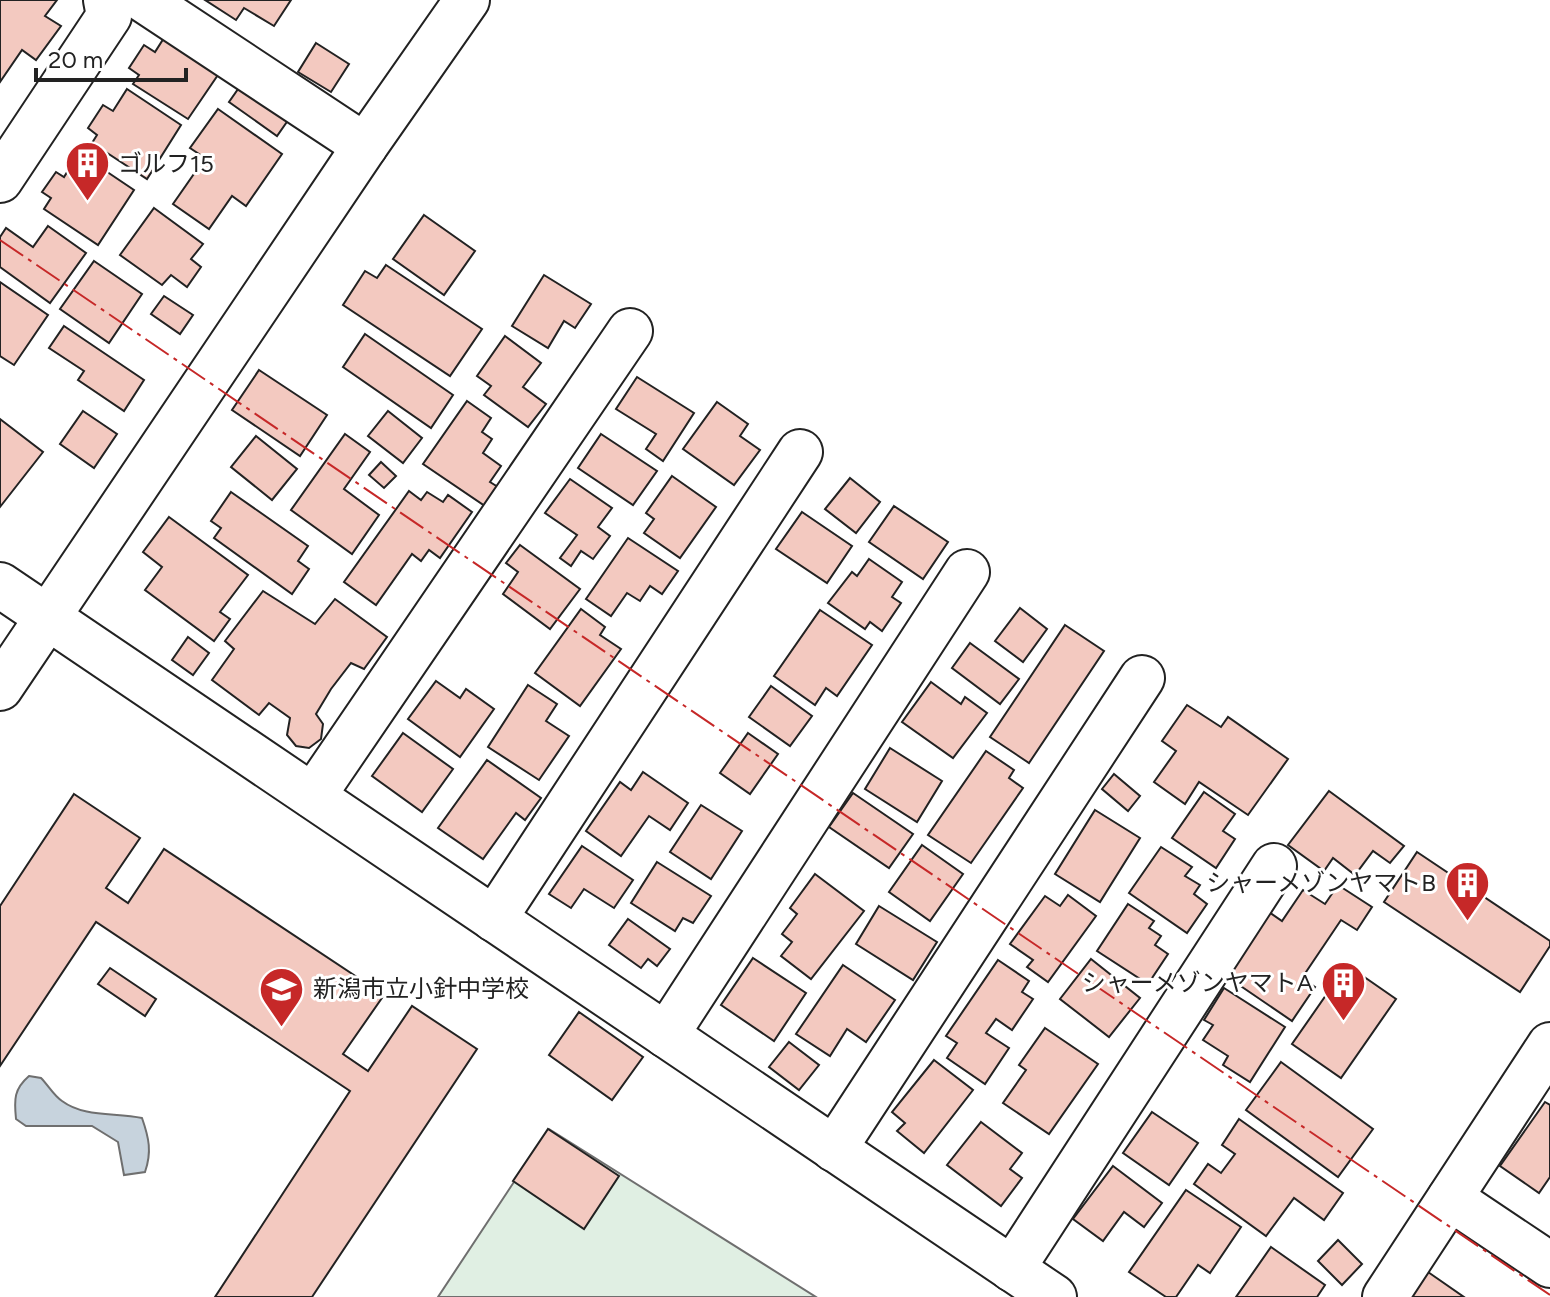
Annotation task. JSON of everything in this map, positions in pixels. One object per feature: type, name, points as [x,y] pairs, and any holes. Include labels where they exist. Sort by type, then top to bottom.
[{"type":"street","points":[[0,180],[109,16],[106,0]]},
{"type":"street","points":[[144,0],[365,146]]},
{"type":"street","points":[[0,688],[467,0]]},
{"type":"street","points":[[313,796],[630,331]]},
{"type":"street","points":[[494,919],[800,452]]},
{"type":"street","points":[[666,1035],[967,572]]},
{"type":"street","points":[[0,585],[1054,1297]]},
{"type":"street","points":[[834,1149],[1142,678]]},
{"type":"street","points":[[1012,1269],[1274,866]]},
{"type":"street","points":[[1385,1297],[1550,1045]]},
{"type":"street","points":[[1450,1198],[1550,1265]]},
{"type":"green space","points":[[549,1129],[816,1297],[438,1297]]},
{"type":"shaded area","points":[[29,1076],[41,1078],[59,1099],[81,1110],[142,1118],[149,1145],[145,1172],[124,1175],[118,1142],[92,1126],[26,1126],[16,1119],[16,1095]]},
{"type":"building","points":[[0,0],[57,0],[45,16],[61,26],[36,60],[22,50],[0,82]]},
{"type":"building","points":[[205,0],[291,0],[274,26],[244,8],[236,20]]},
{"type":"building","points":[[169,30],[224,66],[188,119],[133,84],[139,75],[129,68],[144,45],[155,52]]},
{"type":"building","points":[[316,43],[349,64],[331,92],[298,72]]},
{"type":"building","points":[[243,82],[291,116],[277,136],[229,102]]},
{"type":"building","points":[[127,89],[181,125],[147,179],[92,143],[97,135],[88,128],[103,105],[113,111]]},
{"type":"building","points":[[218,109],[282,154],[246,206],[232,196],[209,229],[173,204],[205,158],[190,148]]},
{"type":"building","name":"ゴルフ15","points":[[79,153],[134,190],[98,245],[44,209],[51,198],[42,192],[56,172],[64,177]]},
{"type":"building","points":[[154,208],[203,244],[191,259],[201,267],[187,287],[171,275],[162,285],[120,255]]},
{"type":"building","points":[[424,215],[475,251],[444,295],[393,259]]},
{"type":"building","points":[[48,226],[86,253],[50,303],[0,267],[0,237],[6,228],[33,247]]},
{"type":"building","points":[[94,261],[142,294],[109,343],[60,309]]},
{"type":"building","points":[[386,265],[482,329],[450,376],[343,305],[365,271],[377,278]]},
{"type":"building","points":[[544,275],[591,304],[575,328],[564,321],[548,348],[512,326]]},
{"type":"building","points":[[0,282],[48,315],[14,365],[0,356]]},
{"type":"building","points":[[164,296],[193,315],[180,334],[151,314]]},
{"type":"building","points":[[64,326],[144,380],[124,411],[78,380],[84,371],[49,348]]},
{"type":"building","points":[[365,334],[453,395],[431,428],[343,367]]},
{"type":"building","points":[[505,336],[541,363],[523,387],[546,404],[528,427],[484,395],[491,386],[477,376]]},
{"type":"building","points":[[259,370],[327,415],[300,456],[232,410]]},
{"type":"building","points":[[637,377],[694,413],[663,461],[646,449],[656,434],[616,409]]},
{"type":"building","points":[[467,401],[491,418],[482,432],[492,439],[483,453],[501,466],[490,482],[498,487],[485,506],[423,464]]},
{"type":"building","points":[[717,402],[748,424],[740,436],[760,450],[734,485],[683,449]]},
{"type":"building","points":[[83,411],[117,434],[94,468],[60,444]]},
{"type":"building","points":[[388,411],[422,438],[403,463],[368,436]]},
{"type":"building","points":[[0,419],[43,452],[0,507]]},
{"type":"building","points":[[345,434],[370,452],[344,489],[379,515],[352,554],[291,510]]},
{"type":"building","points":[[601,434],[657,471],[633,505],[578,468]]},
{"type":"building","points":[[256,436],[297,469],[272,500],[231,467]]},
{"type":"building","points":[[381,462],[396,476],[384,488],[369,475]]},
{"type":"building","points":[[672,476],[716,507],[680,558],[644,533],[654,519],[646,513]]},
{"type":"building","points":[[850,478],[880,502],[856,533],[825,509]]},
{"type":"building","points":[[570,479],[612,508],[598,527],[610,536],[593,559],[581,551],[571,566],[560,558],[577,535],[545,513]]},
{"type":"building","points":[[409,491],[421,500],[427,492],[443,502],[448,495],[472,512],[440,558],[429,550],[421,561],[412,554],[376,605],[344,582]]},
{"type":"building","points":[[231,492],[308,546],[298,561],[309,569],[292,594],[214,538],[221,528],[211,521]]},
{"type":"building","points":[[894,506],[948,542],[923,579],[869,542]]},
{"type":"building","points":[[802,512],[852,546],[827,583],[776,549]]},
{"type":"building","points":[[169,517],[248,575],[220,612],[230,619],[214,641],[145,590],[162,567],[143,552]]},
{"type":"building","points":[[628,538],[678,571],[662,594],[650,586],[640,601],[627,593],[611,616],[586,599]]},
{"type":"building","points":[[520,545],[580,589],[550,629],[503,594],[518,572],[506,563]]},
{"type":"building","points":[[869,559],[902,582],[892,597],[901,603],[882,631],[870,622],[865,629],[828,603],[852,572],[857,576]]},
{"type":"building","points":[[263,591],[315,624],[335,599],[387,637],[364,669],[351,663],[331,689],[316,714],[323,724],[321,739],[309,748],[296,746],[287,735],[290,718],[269,703],[259,715],[212,680],[234,649],[225,641]]},
{"type":"building","points":[[1020,608],[1047,629],[1023,662],[995,641]]},
{"type":"building","points":[[581,609],[605,627],[600,635],[621,649],[580,706],[535,673]]},
{"type":"building","points":[[820,610],[872,645],[837,696],[826,688],[815,705],[774,676]]},
{"type":"building","points":[[1065,625],[1104,651],[1029,763],[990,737]]},
{"type":"building","points":[[188,637],[209,653],[193,675],[172,660]]},
{"type":"building","points":[[970,643],[1019,679],[1000,704],[952,668]]},
{"type":"building","points":[[436,681],[460,698],[466,689],[494,709],[460,757],[408,719]]},
{"type":"building","points":[[931,682],[961,704],[965,697],[987,713],[953,758],[902,722]]},
{"type":"building","points":[[528,685],[557,704],[546,721],[569,736],[539,780],[488,747]]},
{"type":"building","points":[[771,686],[812,716],[790,746],[749,717]]},
{"type":"building","points":[[1187,705],[1221,727],[1228,717],[1288,759],[1248,815],[1199,782],[1185,804],[1154,782],[1176,751],[1162,741]]},
{"type":"building","points":[[403,733],[453,769],[422,812],[372,776]]},
{"type":"building","points":[[748,733],[778,754],[750,794],[720,773]]},
{"type":"building","points":[[890,748],[942,781],[917,822],[865,789]]},
{"type":"building","points":[[986,751],[1014,770],[1009,778],[1023,788],[971,863],[928,835]]},
{"type":"building","points":[[487,760],[541,798],[525,820],[516,813],[483,859],[438,828]]},
{"type":"building","points":[[643,772],[688,803],[670,830],[649,816],[621,856],[586,831],[620,782],[631,790]]},
{"type":"building","points":[[1114,774],[1140,796],[1128,811],[1102,789]]},
{"type":"building","points":[[1329,791],[1404,846],[1390,863],[1373,851],[1355,875],[1333,858],[1324,871],[1288,845]]},
{"type":"building","points":[[1204,792],[1235,814],[1223,831],[1235,839],[1216,868],[1172,838]]},
{"type":"building","points":[[853,793],[913,834],[889,868],[829,827]]},
{"type":"building","points":[[74,794],[140,838],[106,888],[128,903],[164,849],[384,995],[343,1054],[368,1071],[412,1006],[477,1049],[312,1297],[215,1297],[350,1091],[96,922],[0,1066],[0,906]]},
{"type":"building","points":[[701,805],[742,831],[711,879],[670,852]]},
{"type":"building","points":[[1095,810],[1140,838],[1100,902],[1055,874]]},
{"type":"building","points":[[922,845],[963,874],[930,921],[889,892]]},
{"type":"building","points":[[582,846],[633,880],[614,908],[584,889],[571,908],[549,894]]},
{"type":"building","points":[[1161,847],[1192,867],[1185,876],[1200,885],[1194,894],[1207,904],[1187,933],[1129,893]]},
{"type":"building","name":"シャーメゾンヤマトB","points":[[1417,852],[1550,941],[1550,946],[1520,992],[1384,902]]},
{"type":"building","points":[[657,862],[711,896],[693,923],[683,918],[675,931],[631,903]]},
{"type":"building","points":[[815,874],[864,911],[811,979],[781,956],[792,942],[782,934],[797,914],[790,908]]},
{"type":"building","points":[[1338,885],[1372,907],[1357,930],[1341,920],[1302,978],[1315,987],[1292,1021],[1226,976],[1269,912],[1282,921],[1303,890],[1325,904]]},
{"type":"building","points":[[1068,895],[1096,916],[1048,982],[1027,967],[1033,960],[1010,944],[1045,896],[1060,906]]},
{"type":"building","points":[[1128,904],[1154,921],[1149,928],[1161,936],[1155,945],[1168,954],[1148,984],[1097,951]]},
{"type":"building","points":[[879,906],[937,942],[913,980],[856,944]]},
{"type":"building","points":[[628,919],[670,949],[657,966],[648,959],[641,968],[609,945]]},
{"type":"building","points":[[753,958],[806,993],[774,1041],[721,1005]]},
{"type":"building","points":[[1091,959],[1140,998],[1109,1037],[1060,999]]},
{"type":"building","points":[[998,960],[1029,981],[1022,992],[1033,999],[1012,1030],[996,1019],[986,1033],[1009,1048],[985,1084],[947,1058],[957,1043],[946,1036]]},
{"type":"building","points":[[843,965],[895,1000],[866,1042],[847,1029],[830,1056],[796,1034]]},
{"type":"building","name":"シャーメゾンヤマトA","points":[[1347,965],[1396,999],[1341,1078],[1292,1044]]},
{"type":"building","points":[[110,968],[156,999],[145,1016],[98,984]]},
{"type":"building","points":[[1224,988],[1285,1027],[1250,1082],[1223,1065],[1228,1056],[1203,1040],[1213,1025],[1204,1020]]},
{"type":"building","points":[[579,1012],[643,1057],[612,1100],[549,1055]]},
{"type":"building","points":[[1045,1028],[1098,1064],[1049,1134],[1003,1103],[1026,1070],[1019,1065]]},
{"type":"building","points":[[789,1042],[819,1065],[799,1090],[769,1067]]},
{"type":"building","points":[[934,1060],[973,1090],[924,1153],[897,1131],[905,1123],[892,1112]]},
{"type":"building","points":[[1281,1062],[1373,1129],[1338,1177],[1246,1110]]},
{"type":"building","points":[[1545,1102],[1550,1105],[1550,1177],[1539,1193],[1500,1166]]},
{"type":"building","points":[[1152,1112],[1198,1143],[1169,1185],[1123,1153]]},
{"type":"building","points":[[1239,1119],[1343,1193],[1324,1220],[1294,1198],[1266,1236],[1194,1184],[1208,1164],[1221,1173],[1235,1154],[1222,1145]]},
{"type":"building","points":[[981,1122],[1022,1153],[1010,1169],[1022,1178],[1001,1206],[947,1165]]},
{"type":"building","points":[[548,1129],[619,1176],[584,1229],[513,1181]]},
{"type":"building","points":[[1113,1166],[1162,1203],[1144,1227],[1124,1212],[1103,1241],[1073,1219]]},
{"type":"building","points":[[1186,1190],[1241,1227],[1210,1273],[1198,1265],[1176,1297],[1166,1297],[1129,1272]]},
{"type":"building","points":[[1338,1240],[1362,1264],[1342,1285],[1318,1261]]},
{"type":"building","points":[[1271,1247],[1325,1285],[1317,1297],[1236,1297]]},
{"type":"building","points":[[1428,1272],[1464,1297],[1411,1297]]},
{"type":"power","points":[[0,240],[1550,1295]]},
{"type":"place","name":"ゴルフ15","points":[[87,203]]},
{"type":"place","name":"シャーメゾンヤマトB","points":[[1467,922]]},
{"type":"place","name":"シャーメゾンヤマトA","points":[[1344,1022]]},
{"type":"place","name":"新潟市立小針中学校","points":[[282,1028]]}]
